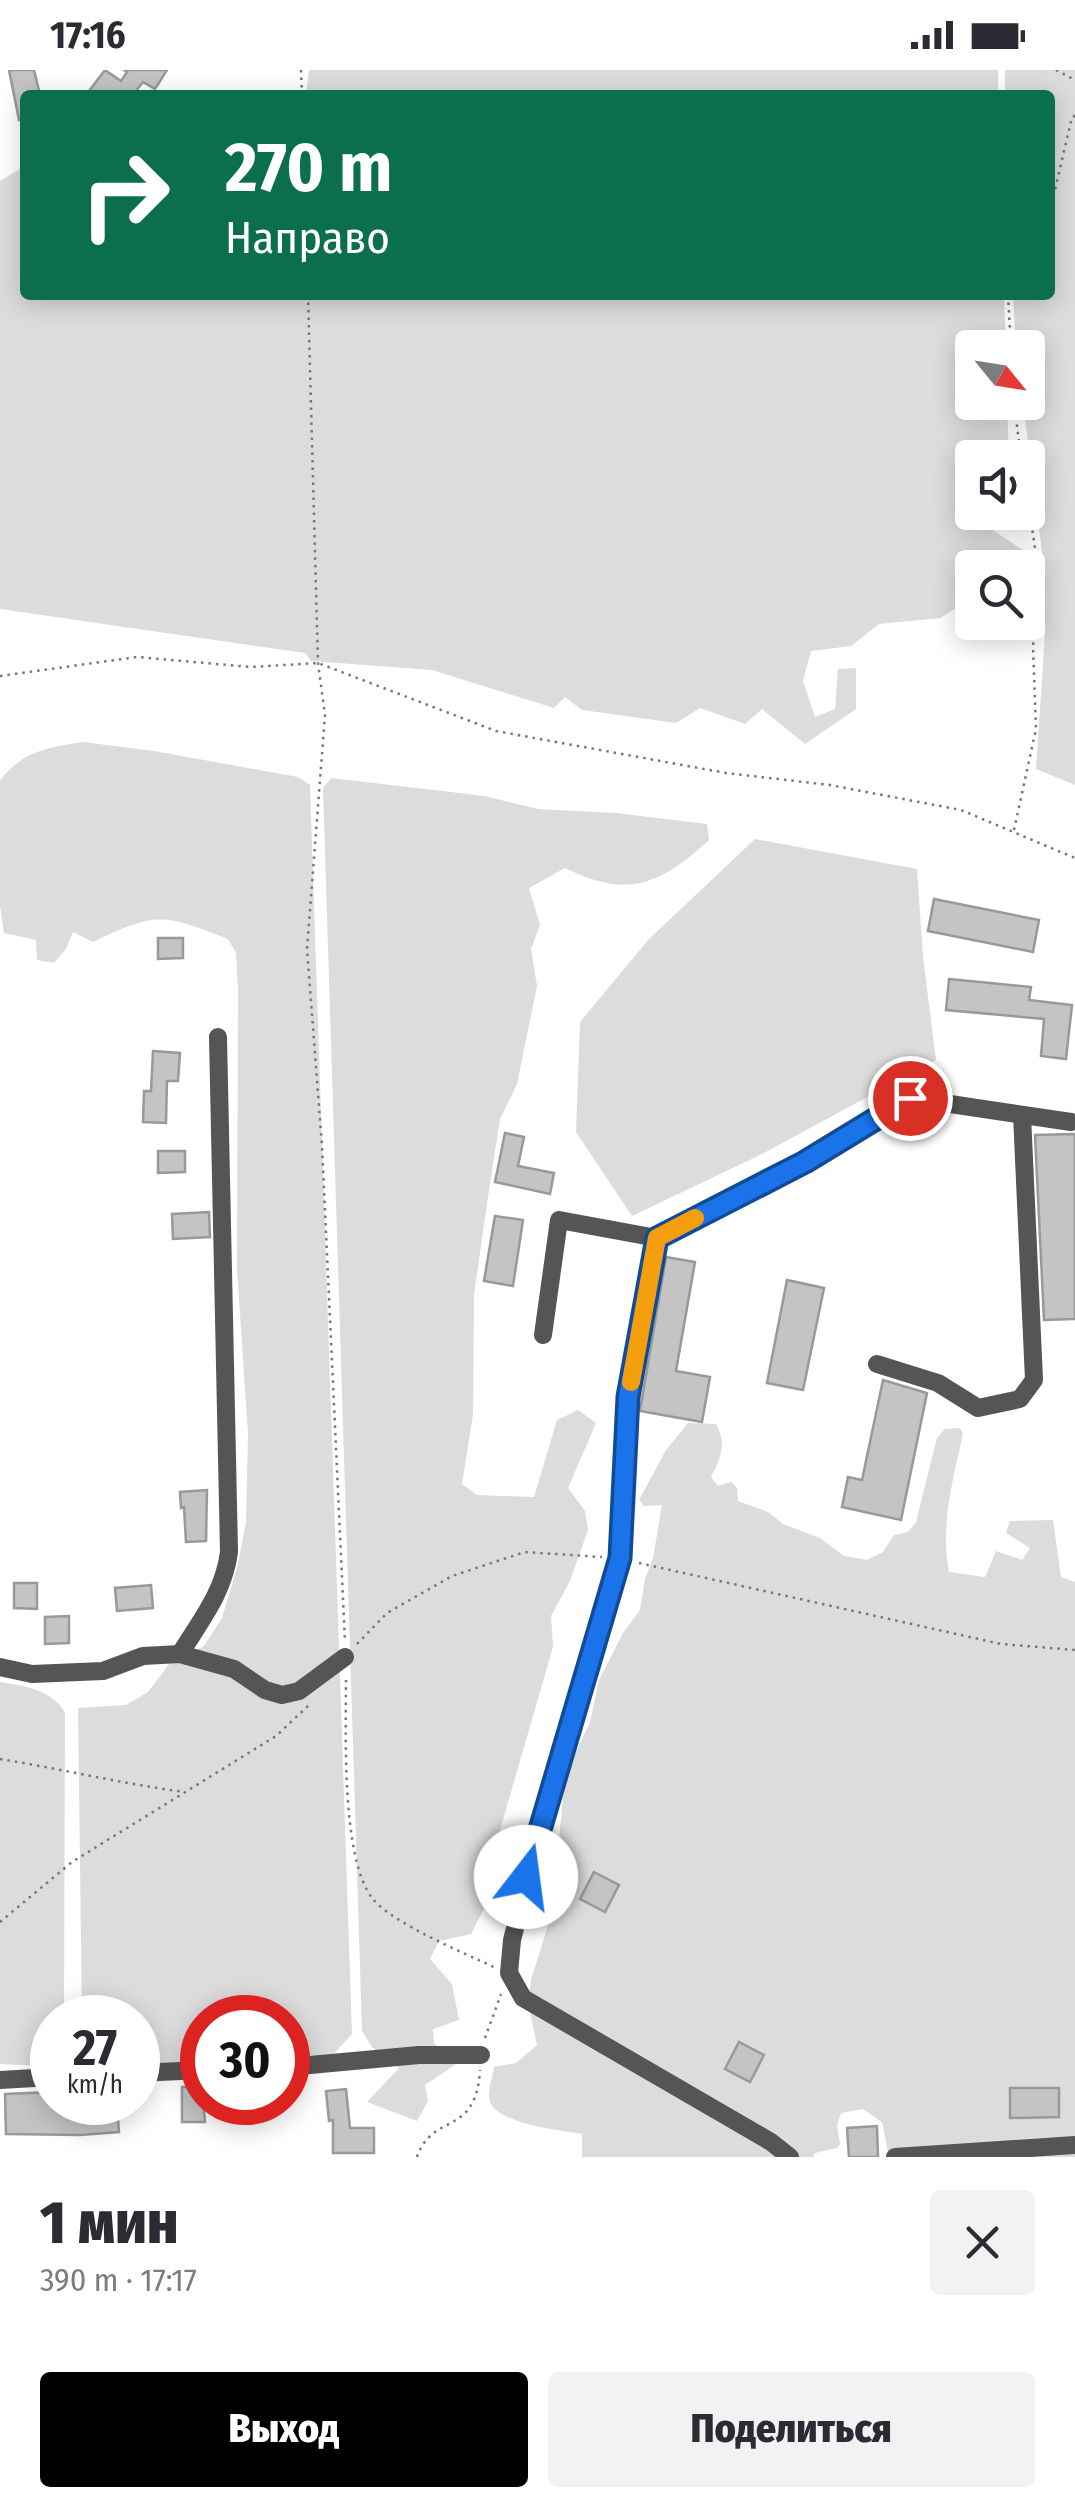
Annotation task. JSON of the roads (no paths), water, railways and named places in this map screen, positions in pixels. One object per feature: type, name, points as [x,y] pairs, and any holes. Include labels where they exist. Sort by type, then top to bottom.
[{"type":"street","points":[[180,1654],[226,1579],[229,1552],[218,1037]]},
{"type":"street","points":[[543,1335],[559,1220],[657,1238],[805,1162],[910,1098],[1070,1122]]},
{"type":"street","points":[[877,1364],[938,1384],[978,1408],[1020,1399],[1034,1380],[1022,1114]]},
{"type":"street","points":[[657,1238],[628,1397],[620,1558],[534,1850],[512,1940],[509,1977],[523,1998],[771,2142],[790,2157]]},
{"type":"street","points":[[0,1667],[32,1674],[103,1671],[143,1656],[180,1654],[234,1669],[265,1690],[282,1695],[299,1691],[345,1657]]},
{"type":"street","points":[[310,2065],[419,2055],[481,2055]]},
{"type":"street","points":[[0,2080],[30,2078]]},
{"type":"street","points":[[895,2157],[1075,2145]]}]
